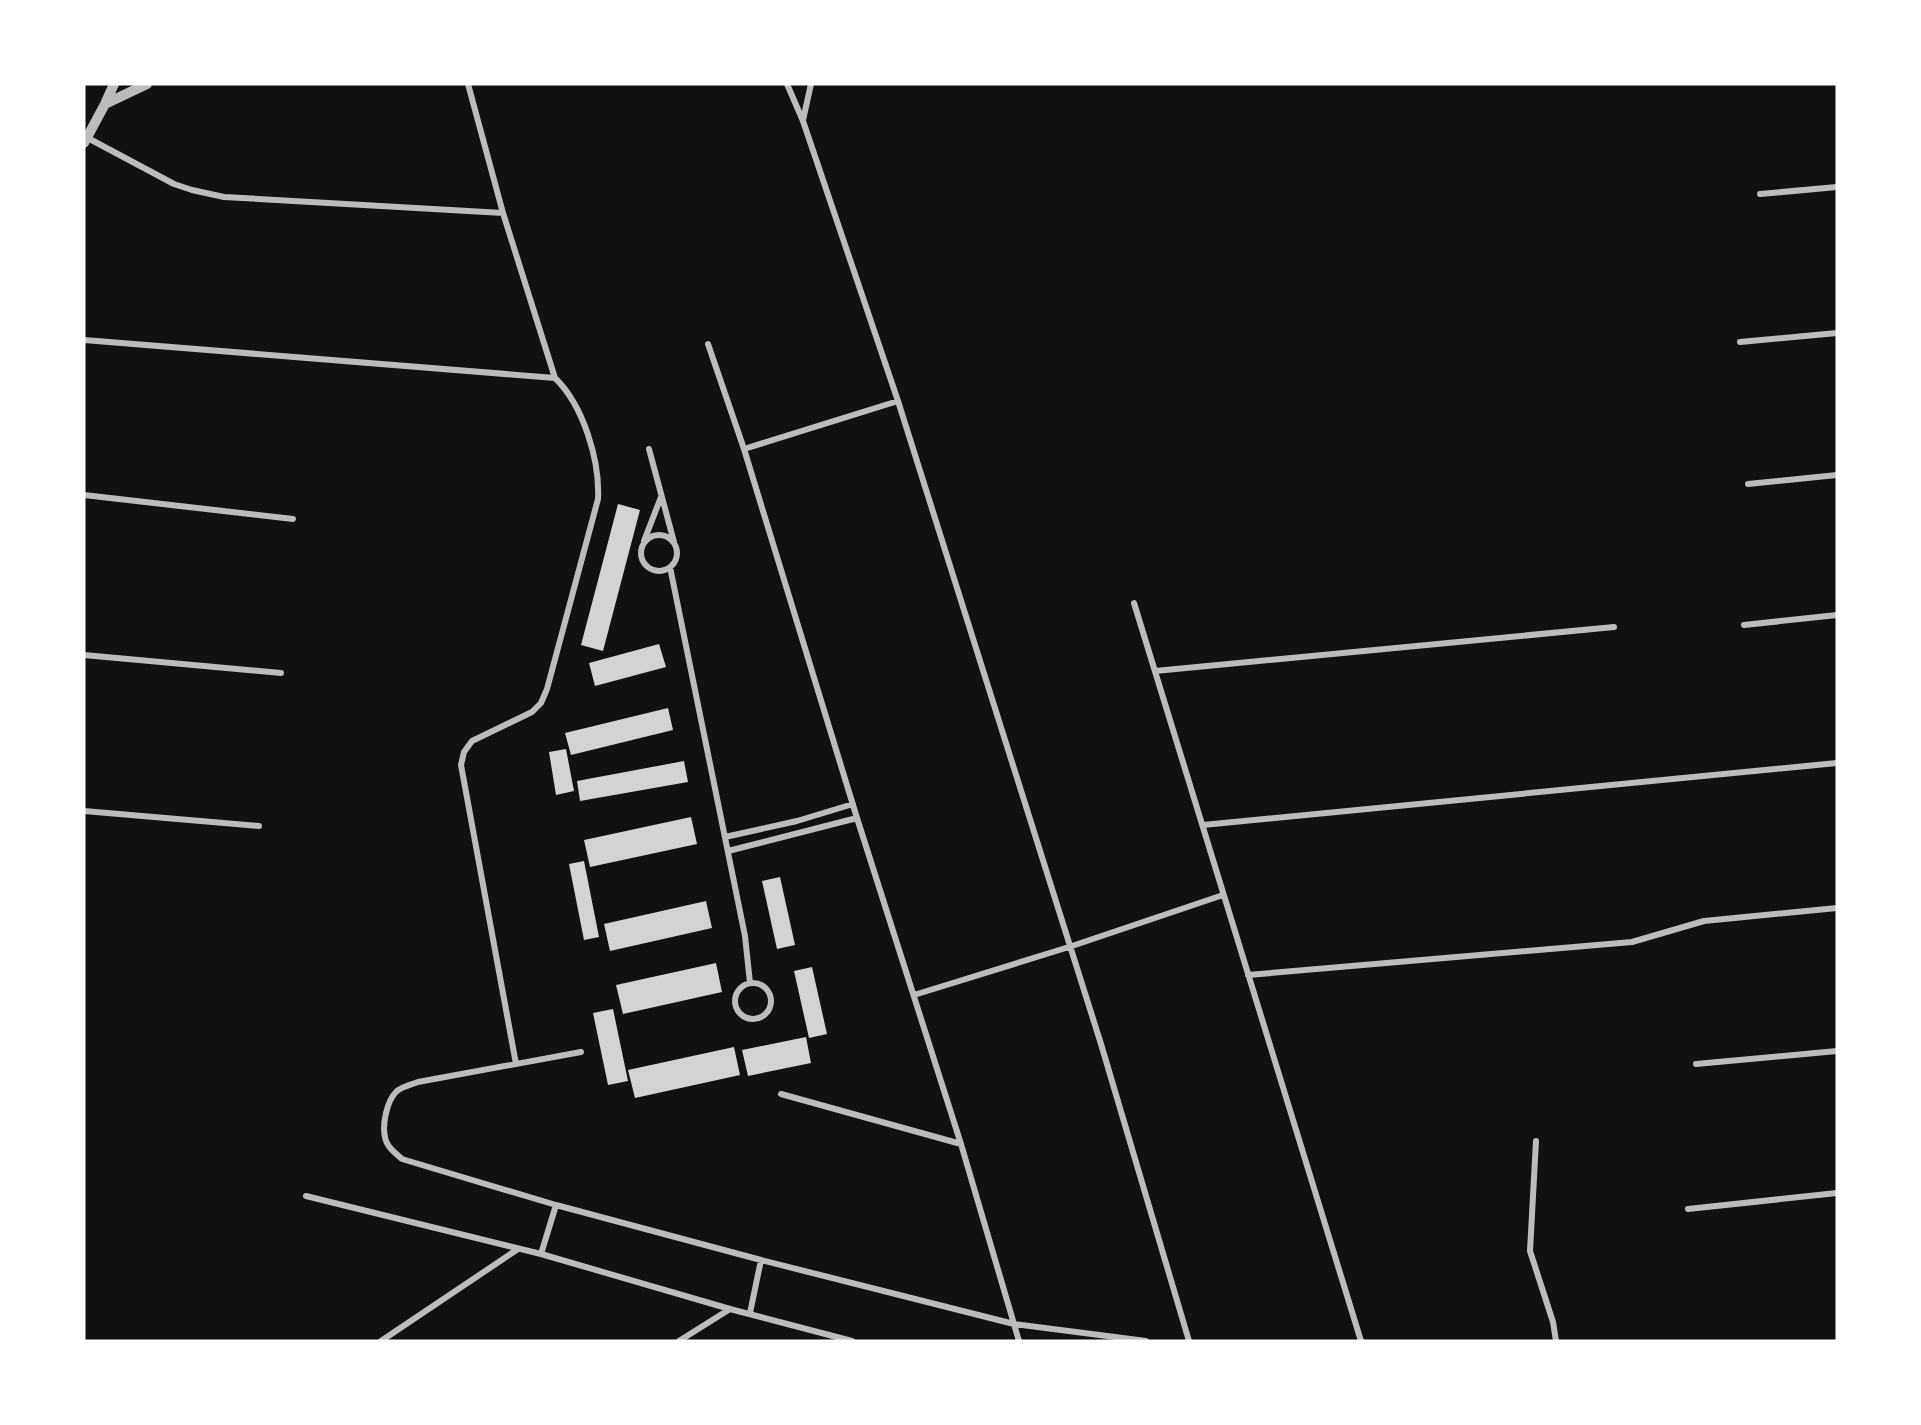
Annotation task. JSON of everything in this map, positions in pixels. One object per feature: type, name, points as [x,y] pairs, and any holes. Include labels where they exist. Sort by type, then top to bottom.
[{"type":"street","points":[[114,84],[85,139],[174,184],[192,190],[224,197],[503,213]]},
{"type":"street","points":[[105,104],[147,84]]},
{"type":"street","points":[[468,84],[503,213],[555,378],[566,388],[578,412],[597,465],[598,499],[547,689],[541,703],[532,712],[472,741],[464,752],[461,765],[516,1064]]},
{"type":"street","points":[[787,84],[803,121],[898,401],[1101,1044],[1189,1341]]},
{"type":"street","points":[[803,121],[811,84]]},
{"type":"street","points":[[1760,194],[1837,187]]},
{"type":"street","points":[[1740,342],[1837,333]]},
{"type":"street","points":[[84,340],[555,378]]},
{"type":"street","points":[[708,344],[744,449],[857,818],[961,1144],[1019,1341]]},
{"type":"street","points":[[744,449],[898,401]]},
{"type":"street","points":[[649,448],[676,548],[675,562],[670,567],[656,571],[649,568],[641,557],[643,544],[661,497]]},
{"type":"street","points":[[1748,484],[1837,475]]},
{"type":"street","points":[[84,495],[294,519]]},
{"type":"street","points":[[643,544],[648,539],[661,535],[673,542],[676,548]]},
{"type":"street","points":[[670,567],[745,936],[750,983]]},
{"type":"street","points":[[1134,603],[1361,1341]]},
{"type":"street","points":[[1744,625],[1837,615]]},
{"type":"street","points":[[1155,670],[1614,627]]},
{"type":"street","points":[[84,655],[281,673]]},
{"type":"street","points":[[1203,825],[1837,763]]},
{"type":"street","points":[[725,837],[796,821],[853,804]]},
{"type":"street","points":[[84,811],[260,826]]},
{"type":"street","points":[[728,851],[857,818]]},
{"type":"street","points":[[914,995],[1069,947],[1223,895]]},
{"type":"street","points":[[1248,975],[1632,942],[1704,921],[1837,908]]},
{"type":"street","points":[[750,983],[763,987],[771,998],[768,1011],[757,1018],[750,1019],[743,1016],[736,1005],[735,997],[743,986],[750,983]]},
{"type":"street","points":[[1696,1064],[1837,1051]]},
{"type":"street","points":[[581,1052],[418,1082],[401,1088],[394,1094],[386,1114],[384,1138],[402,1159],[556,1205],[761,1260],[1014,1324],[1146,1341]]},
{"type":"street","points":[[781,1094],[961,1144]]},
{"type":"street","points":[[1536,1141],[1530,1251],[1553,1322],[1556,1341]]},
{"type":"street","points":[[1688,1209],[1837,1193]]},
{"type":"street","points":[[306,1196],[541,1254],[730,1309],[852,1341]]},
{"type":"street","points":[[541,1254],[556,1205]]},
{"type":"street","points":[[381,1341],[518,1249]]},
{"type":"street","points":[[750,1313],[761,1260]]},
{"type":"street","points":[[679,1341],[730,1309]]},
{"type":"building","points":[[618,504],[640,510],[603,651],[581,645]]},
{"type":"building","points":[[659,644],[666,667],[595,686],[589,663]]},
{"type":"building","points":[[668,708],[673,730],[571,755],[565,733]]},
{"type":"building","points":[[566,749],[574,791],[556,795],[549,752]]},
{"type":"building","points":[[684,761],[688,782],[580,801],[577,781]]},
{"type":"building","points":[[691,817],[697,844],[590,867],[584,840]]},
{"type":"building","points":[[584,861],[599,937],[584,940],[569,864]]},
{"type":"building","points":[[780,877],[795,945],[777,949],[762,881]]},
{"type":"building","points":[[706,901],[712,928],[610,951],[604,924]]},
{"type":"building","points":[[716,963],[722,992],[623,1014],[616,985]]},
{"type":"building","points":[[812,967],[827,1034],[809,1038],[794,971]]},
{"type":"building","points":[[613,1009],[628,1081],[608,1085],[593,1013]]},
{"type":"building","points":[[806,1037],[811,1063],[748,1076],[742,1050]]},
{"type":"building","points":[[734,1047],[740,1075],[635,1098],[628,1070]]}]
